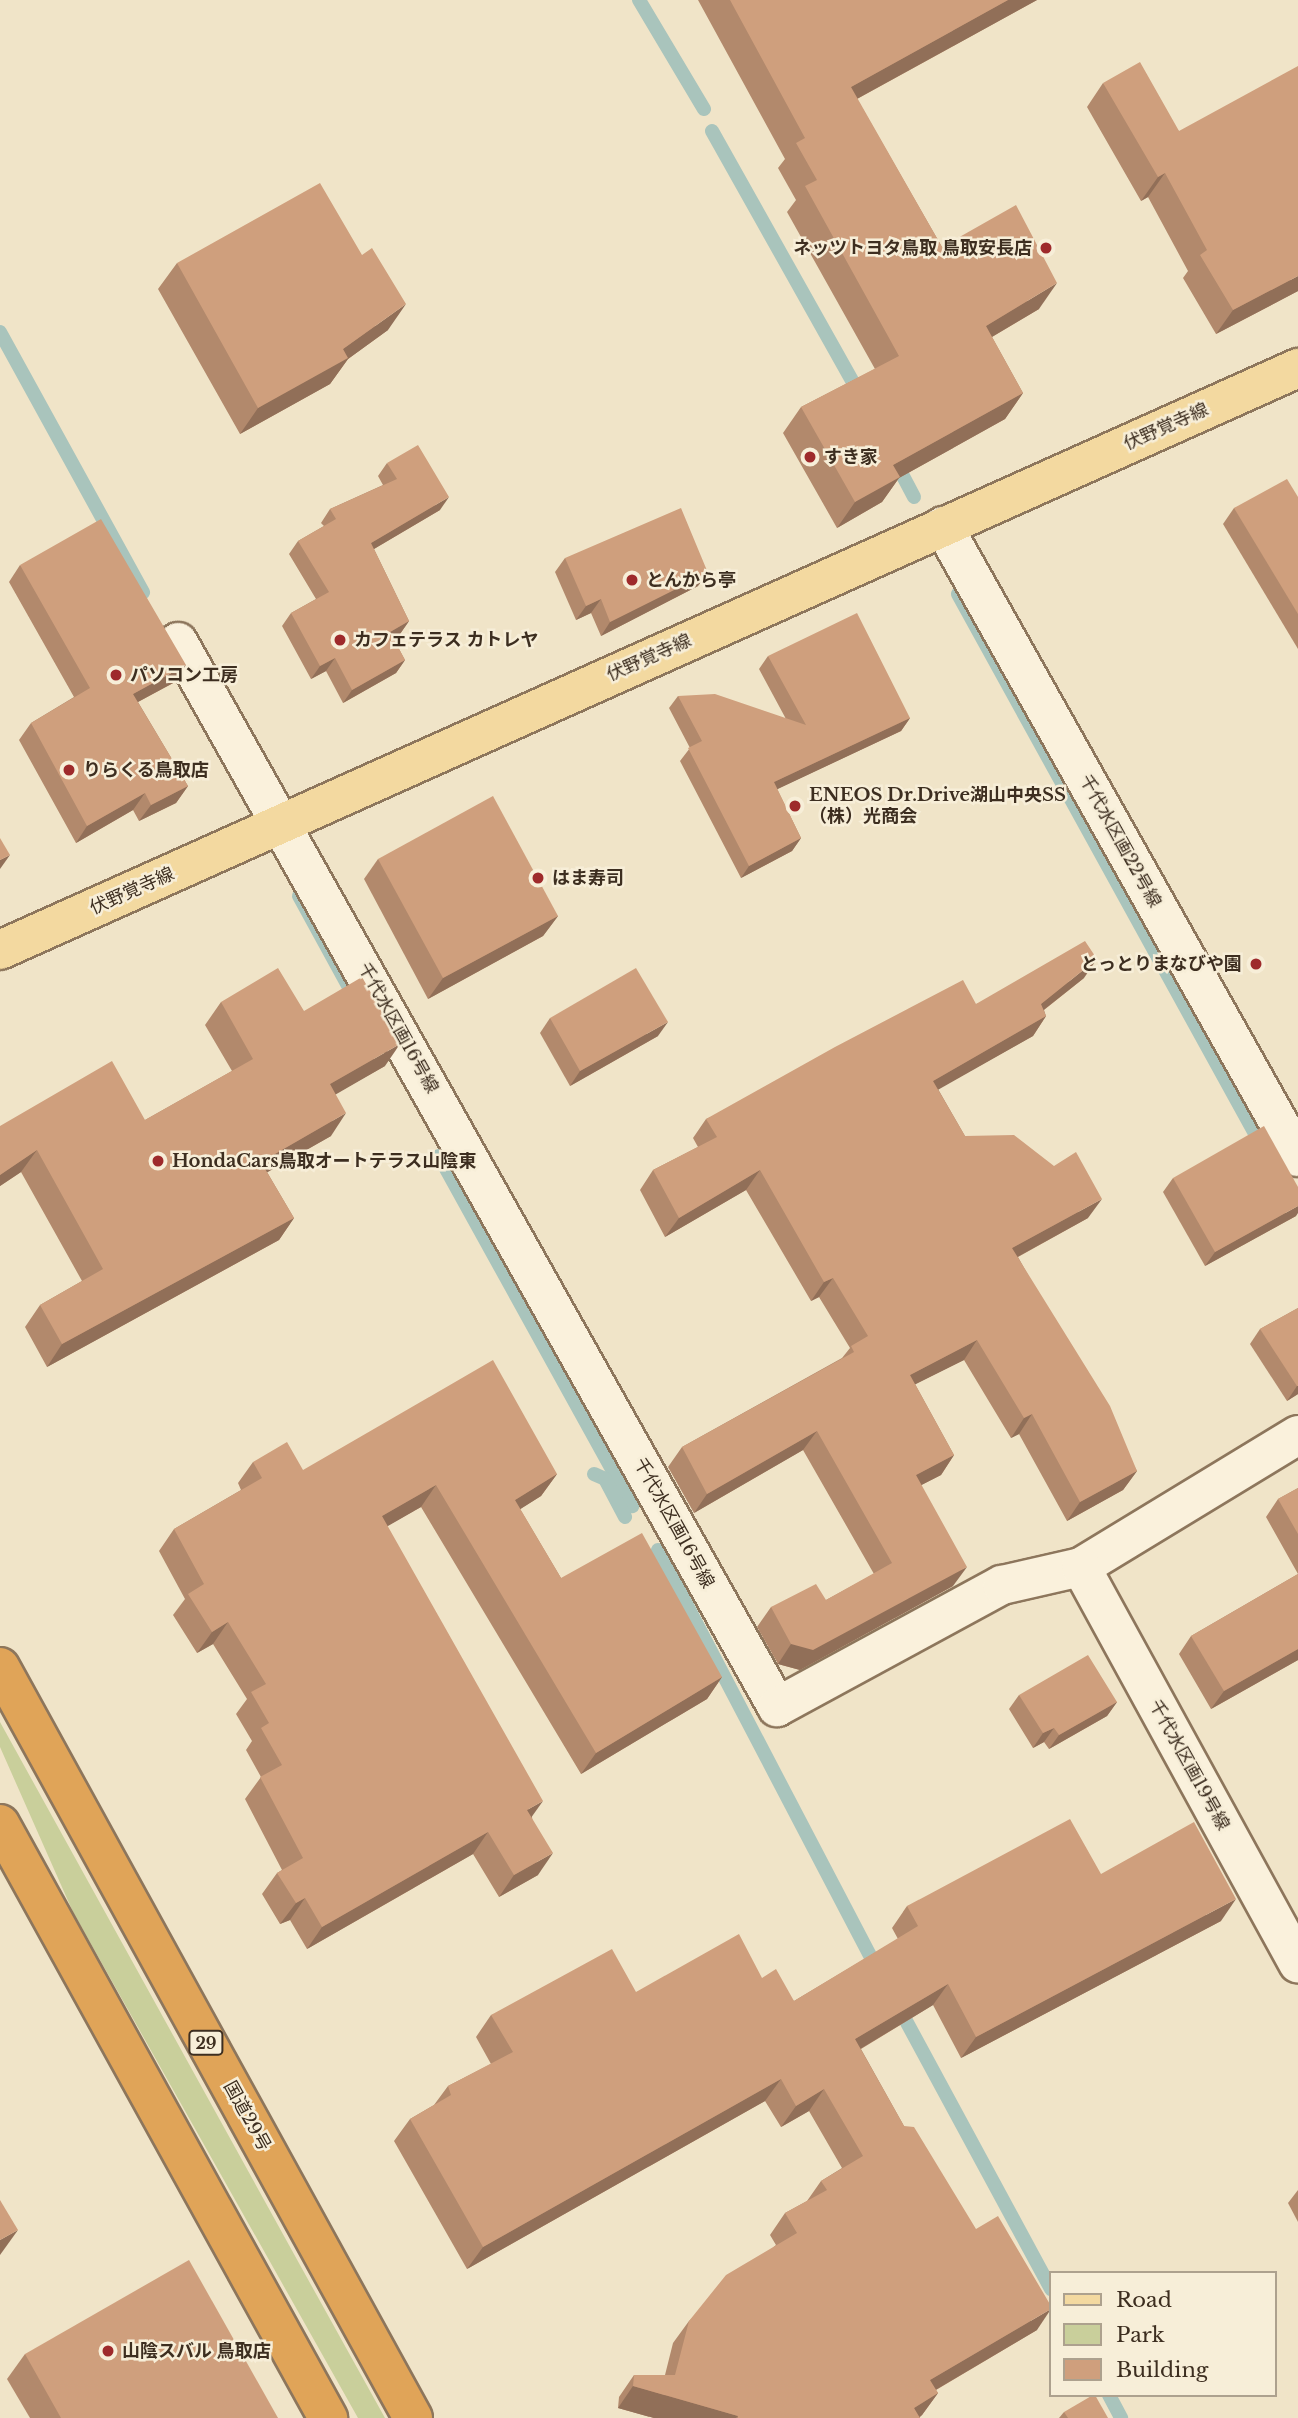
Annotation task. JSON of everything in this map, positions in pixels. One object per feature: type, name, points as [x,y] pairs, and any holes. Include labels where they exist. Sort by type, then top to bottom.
[{"type":"highway","name":"国道29号","points":[[0,1667],[413,2418]]},
{"type":"highway","points":[[0,1824],[328,2418]]},
{"type":"main road","name":"伏野覚寺線","points":[[0,950],[1298,368]]},
{"type":"street","name":"千代水区画22号線","points":[[943,526],[1298,1157]]},
{"type":"street","points":[[178,642],[284,822]]},
{"type":"street","name":"千代水区画16号線","points":[[284,822],[777,1707],[1002,1585],[1081,1567],[1298,1435]]},
{"type":"street","name":"千代水区画19号線","points":[[1081,1567],[1298,1963]]},
{"type":"green space","points":[[0,1722],[385,2418],[358,2418],[73,1912],[0,1747]]},
{"type":"building","points":[[730,0],[1008,0],[851,87],[942,247],[1016,205],[1057,283],[986,326],[1023,393],[893,465],[900,477],[855,502],[801,407],[899,356],[805,186],[817,180],[796,143],[805,138]]},
{"type":"building","points":[[1140,62],[1179,131],[1298,66],[1298,276],[1233,310],[1200,255],[1207,250],[1165,173],[1158,177],[1103,83]]},
{"type":"building","points":[[320,183],[362,255],[372,248],[406,304],[343,349],[348,358],[258,408],[177,263]]},
{"type":"building","points":[[418,445],[449,497],[371,543],[409,621],[390,632],[405,660],[352,690],[335,658],[320,666],[291,613],[329,592],[298,541],[336,519],[330,509],[397,479],[387,463]]},
{"type":"building","points":[[1287,479],[1298,497],[1298,614],[1234,508]]},
{"type":"building","points":[[681,508],[708,573],[610,622],[601,599],[586,606],[565,558]]},
{"type":"building","points":[[101,519],[186,665],[133,694],[188,786],[151,805],[145,793],[87,826],[31,723],[90,688],[20,565]]},
{"type":"building","points":[[857,613],[910,718],[774,782],[801,838],[749,866],[688,748],[702,741],[678,696],[715,694],[806,725],[768,656]]},
{"type":"building","points":[[493,796],[558,916],[443,978],[378,859]]},
{"type":"building","points":[[0,838],[10,855],[0,860]]},
{"type":"building","points":[[1085,941],[1097,959],[1041,1004],[1046,1016],[933,1081],[965,1136],[1014,1135],[1054,1166],[1076,1152],[1102,1199],[1012,1248],[1110,1406],[1137,1471],[1080,1502],[1032,1414],[1024,1418],[977,1340],[910,1375],[954,1455],[916,1475],[967,1567],[813,1650],[791,1644],[771,1607],[816,1584],[826,1600],[892,1563],[817,1431],[707,1494],[682,1447],[854,1352],[851,1346],[868,1336],[833,1278],[824,1282],[760,1170],[679,1218],[653,1170],[717,1137],[706,1119],[835,1047],[963,980],[976,1004]]},
{"type":"building","points":[[278,968],[304,1011],[362,977],[400,1044],[330,1084],[346,1113],[261,1162],[294,1218],[62,1344],[40,1305],[103,1269],[37,1150],[0,1175],[0,1126],[112,1061],[145,1120],[253,1059],[221,1002]]},
{"type":"building","points":[[636,968],[668,1022],[580,1071],[550,1018]]},
{"type":"building","points":[[1264,1126],[1298,1187],[1298,1206],[1215,1252],[1173,1178]]},
{"type":"building","points":[[1298,1308],[1298,1386],[1297,1386],[1260,1329]]},
{"type":"building","points":[[493,1360],[557,1474],[515,1500],[561,1578],[642,1533],[722,1677],[596,1753],[436,1485],[382,1516],[543,1801],[527,1810],[553,1853],[514,1875],[488,1832],[322,1927],[305,1898],[296,1903],[277,1873],[303,1858],[260,1777],[282,1765],[261,1728],[269,1723],[251,1692],[266,1684],[228,1622],[212,1632],[188,1594],[204,1584],[174,1529],[262,1478],[253,1462],[287,1442],[303,1470]]},
{"type":"building","points":[[1298,1488],[1298,1534],[1278,1499]]},
{"type":"building","points":[[1298,1574],[1298,1649],[1224,1691],[1191,1636]]},
{"type":"building","points":[[1088,1655],[1117,1702],[1059,1735],[1054,1728],[1043,1733],[1019,1695]]},
{"type":"building","points":[[1070,1819],[1101,1874],[1194,1822],[1236,1899],[976,2037],[948,1984],[855,2039],[904,2126],[914,2127],[976,2229],[998,2216],[1050,2304],[1050,2310],[930,2380],[938,2393],[914,2408],[920,2418],[738,2418],[633,2386],[634,2375],[675,2375],[689,2321],[726,2275],[797,2233],[785,2213],[827,2190],[821,2181],[863,2156],[824,2089],[796,2106],[781,2079],[483,2247],[410,2119],[451,2095],[448,2086],[513,2052],[491,2015],[612,1949],[636,1992],[739,1934],[762,1978],[776,1969],[794,2001],[918,1926],[907,1906]]},
{"type":"building","points":[[0,2200],[18,2230],[0,2240]]},
{"type":"building","points":[[189,2260],[278,2418],[61,2418],[25,2354]]},
{"type":"building","points":[[1090,2397],[1096,2397],[1108,2418],[1068,2418],[1064,2412]]},
{"type":"waterway","points":[[639,0],[704,109]]},
{"type":"waterway","points":[[712,131],[860,395]]},
{"type":"waterway","points":[[0,332],[143,592]]},
{"type":"waterway","points":[[894,459],[914,497]]},
{"type":"waterway","points":[[958,594],[1263,1148]]},
{"type":"waterway","points":[[299,896],[357,1002]]},
{"type":"waterway","points":[[439,1156],[632,1506]]},
{"type":"waterway","points":[[594,1474],[605,1479],[625,1517]]},
{"type":"waterway","points":[[658,1550],[878,1970]]},
{"type":"waterway","points":[[898,2006],[1050,2287]]},
{"type":"waterway","points":[[1110,2397],[1121,2418]]},
{"type":"place","name":"ネッツトヨタ鳥取 鳥取安長店","points":[[1046,248]]},
{"type":"place","name":"すき家","points":[[810,457]]},
{"type":"place","name":"とんから亭","points":[[632,580]]},
{"type":"place","name":"カフェテラス カトレヤ","points":[[340,640]]},
{"type":"place","name":"パソコン工房","points":[[116,675]]},
{"type":"place","name":"りらくる鳥取店","points":[[69,770]]},
{"type":"place","name":"ENEOS Dr.Drive湖山中央SS （株）光商会","points":[[795,806]]},
{"type":"place","name":"はま寿司","points":[[538,878]]},
{"type":"place","name":"とっとりまなびや園","points":[[1256,964]]},
{"type":"place","name":"HondaCars鳥取オートテラス山陰東","points":[[158,1161]]},
{"type":"place","name":"山陰スバル 鳥取店","points":[[108,2351]]}]
